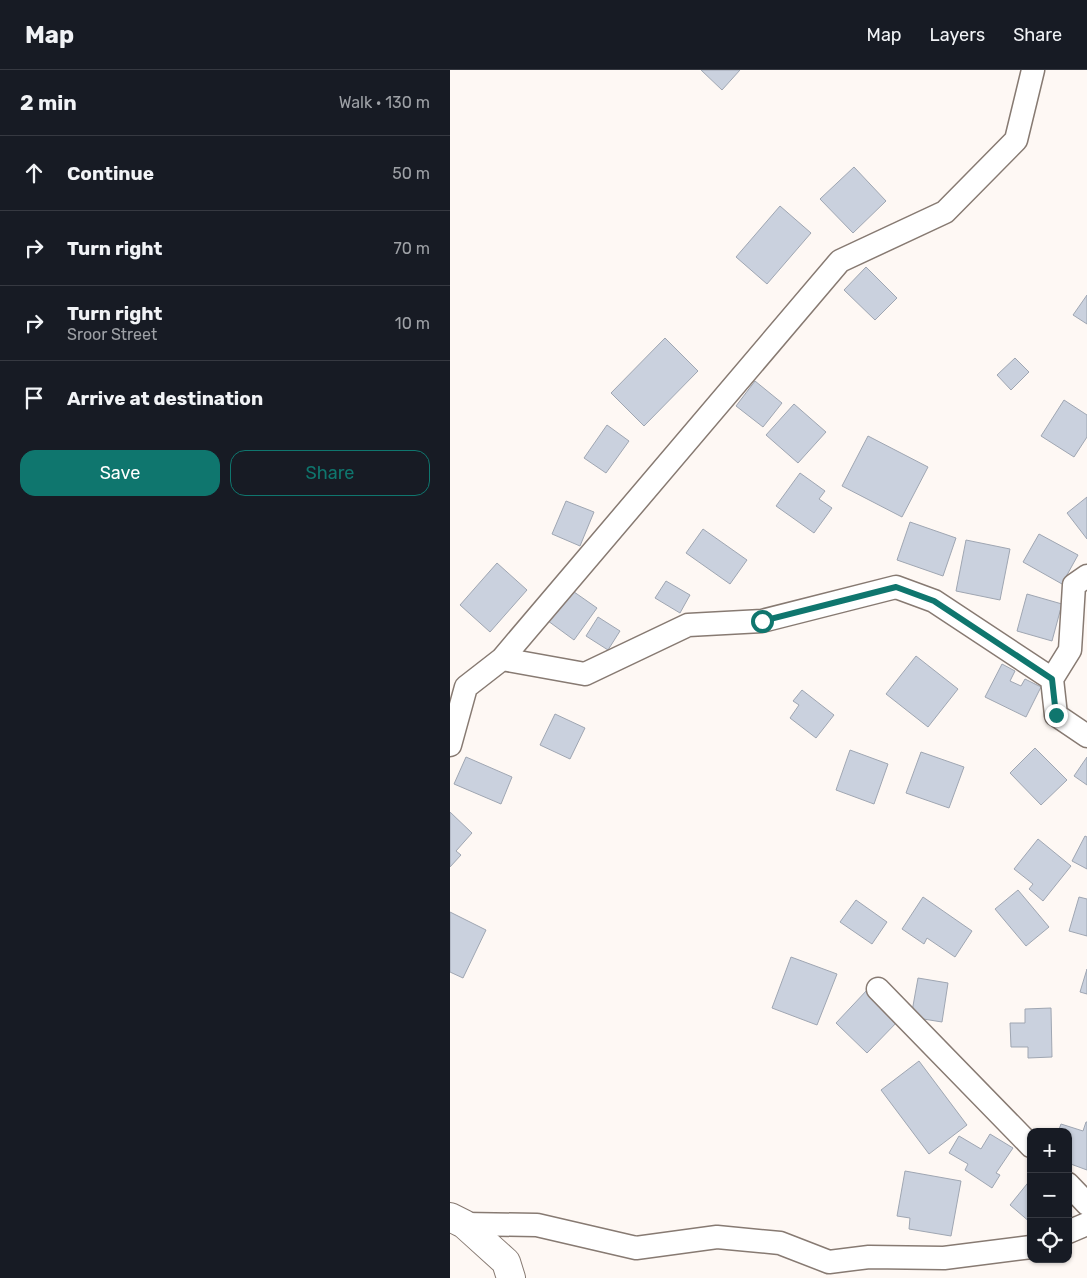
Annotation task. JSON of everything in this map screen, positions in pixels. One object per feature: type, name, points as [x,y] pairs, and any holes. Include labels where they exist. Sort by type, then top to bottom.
[{"type":"main road","points":[[457,1220],[506,1262],[511,1278]]},
{"type":"street","points":[[450,745],[466,686],[502,659],[840,261],[945,212],[1016,140],[1033,70]]},
{"type":"street","points":[[1087,576],[1074,585],[1070,650],[1052,679],[1056,715],[1087,736]]},
{"type":"street","points":[[502,659],[585,674],[688,625],[762,621],[896,587],[934,601],[1052,679]]},
{"type":"street","points":[[878,989],[1027,1142]]},
{"type":"street","points":[[1072,1188],[1087,1204]]},
{"type":"street","points":[[457,1220],[537,1225],[636,1248],[717,1237],[780,1243],[829,1262],[869,1257],[944,1258],[1027,1248]]},
{"type":"street","points":[[1072,1230],[1087,1224]]},
{"type":"building","points":[[701,70],[740,70],[722,90]]},
{"type":"building","points":[[854,167],[886,201],[853,233],[820,199]]},
{"type":"building","points":[[780,206],[811,233],[767,284],[736,257]]},
{"type":"building","points":[[866,267],[897,298],[875,320],[844,290]]},
{"type":"building","points":[[1087,295],[1087,324],[1073,315]]},
{"type":"building","points":[[665,338],[698,371],[644,426],[611,393]]},
{"type":"building","points":[[1015,358],[1029,372],[1011,390],[997,375]]},
{"type":"building","points":[[755,381],[782,403],[763,427],[736,406]]},
{"type":"building","points":[[1064,400],[1087,415],[1087,437],[1074,457],[1041,436]]},
{"type":"building","points":[[794,404],[826,432],[798,463],[766,435]]},
{"type":"building","points":[[607,425],[629,441],[606,473],[584,458]]},
{"type":"building","points":[[868,436],[928,467],[902,517],[842,486]]},
{"type":"building","points":[[800,473],[825,491],[819,499],[832,508],[814,533],[776,506]]},
{"type":"building","points":[[1087,497],[1087,539],[1067,513]]},
{"type":"building","points":[[566,501],[594,512],[580,546],[552,534]]},
{"type":"building","points":[[910,522],[956,538],[943,576],[897,560]]},
{"type":"building","points":[[703,529],[747,560],[730,584],[686,553]]},
{"type":"building","points":[[1039,534],[1078,555],[1062,584],[1023,562]]},
{"type":"building","points":[[966,540],[1010,549],[1000,600],[956,591]]},
{"type":"building","points":[[497,563],[527,590],[490,632],[460,605]]},
{"type":"building","points":[[666,581],[690,595],[680,613],[655,598]]},
{"type":"building","points":[[567,587],[597,608],[574,640],[544,618]]},
{"type":"building","points":[[1027,594],[1062,604],[1052,641],[1017,631]]},
{"type":"building","points":[[598,617],[620,631],[608,650],[586,636]]},
{"type":"building","points":[[916,656],[958,689],[928,727],[886,694]]},
{"type":"building","points":[[1002,664],[1015,671],[1010,681],[1021,686],[1025,679],[1041,687],[1026,717],[985,697]]},
{"type":"building","points":[[802,690],[834,715],[816,738],[790,718],[799,705],[793,701]]},
{"type":"building","points":[[555,714],[585,728],[570,759],[540,745]]},
{"type":"building","points":[[1035,748],[1067,780],[1041,805],[1010,773]]},
{"type":"building","points":[[850,750],[888,764],[874,804],[836,790]]},
{"type":"building","points":[[921,752],[964,767],[949,808],[906,793]]},
{"type":"building","points":[[466,757],[512,777],[501,804],[454,784]]},
{"type":"building","points":[[1087,757],[1087,785],[1074,776]]},
{"type":"building","points":[[450,812],[472,833],[456,851],[461,855],[450,867]]},
{"type":"building","points":[[1085,836],[1087,837],[1087,869],[1072,861]]},
{"type":"building","points":[[1038,839],[1071,866],[1043,901],[1029,889],[1033,884],[1014,869]]},
{"type":"building","points":[[1018,890],[1049,927],[1026,946],[995,909]]},
{"type":"building","points":[[923,897],[972,931],[955,957],[927,938],[924,944],[902,929]]},
{"type":"building","points":[[1079,897],[1087,899],[1087,936],[1069,931]]},
{"type":"building","points":[[856,900],[887,922],[872,944],[840,922]]},
{"type":"building","points":[[450,912],[486,930],[463,978],[450,972]]},
{"type":"building","points":[[791,957],[837,974],[817,1025],[772,1008]]},
{"type":"building","points":[[1087,969],[1087,994],[1080,992]]},
{"type":"building","points":[[918,978],[948,983],[942,1022],[911,1017]]},
{"type":"building","points":[[868,989],[900,1019],[867,1053],[836,1023]]},
{"type":"building","points":[[1051,1008],[1052,1057],[1028,1058],[1028,1047],[1011,1047],[1010,1023],[1025,1023],[1025,1009]]},
{"type":"building","points":[[919,1061],[967,1125],[929,1154],[881,1090]]},
{"type":"building","points":[[1087,1122],[1087,1170],[1072,1164],[1072,1128],[1060,1128],[1061,1124],[1083,1131]]},
{"type":"building","points":[[990,1134],[1013,1148],[996,1173],[1000,1175],[992,1188],[965,1170],[968,1164],[949,1153],[959,1136],[981,1149]]},
{"type":"building","points":[[905,1171],[961,1181],[951,1236],[909,1229],[910,1218],[897,1216]]},
{"type":"building","points":[[1027,1184],[1027,1220],[1010,1205]]},
{"type":"route","points":[[762,621],[896,587],[934,601],[1052,679],[1056,715]]}]
